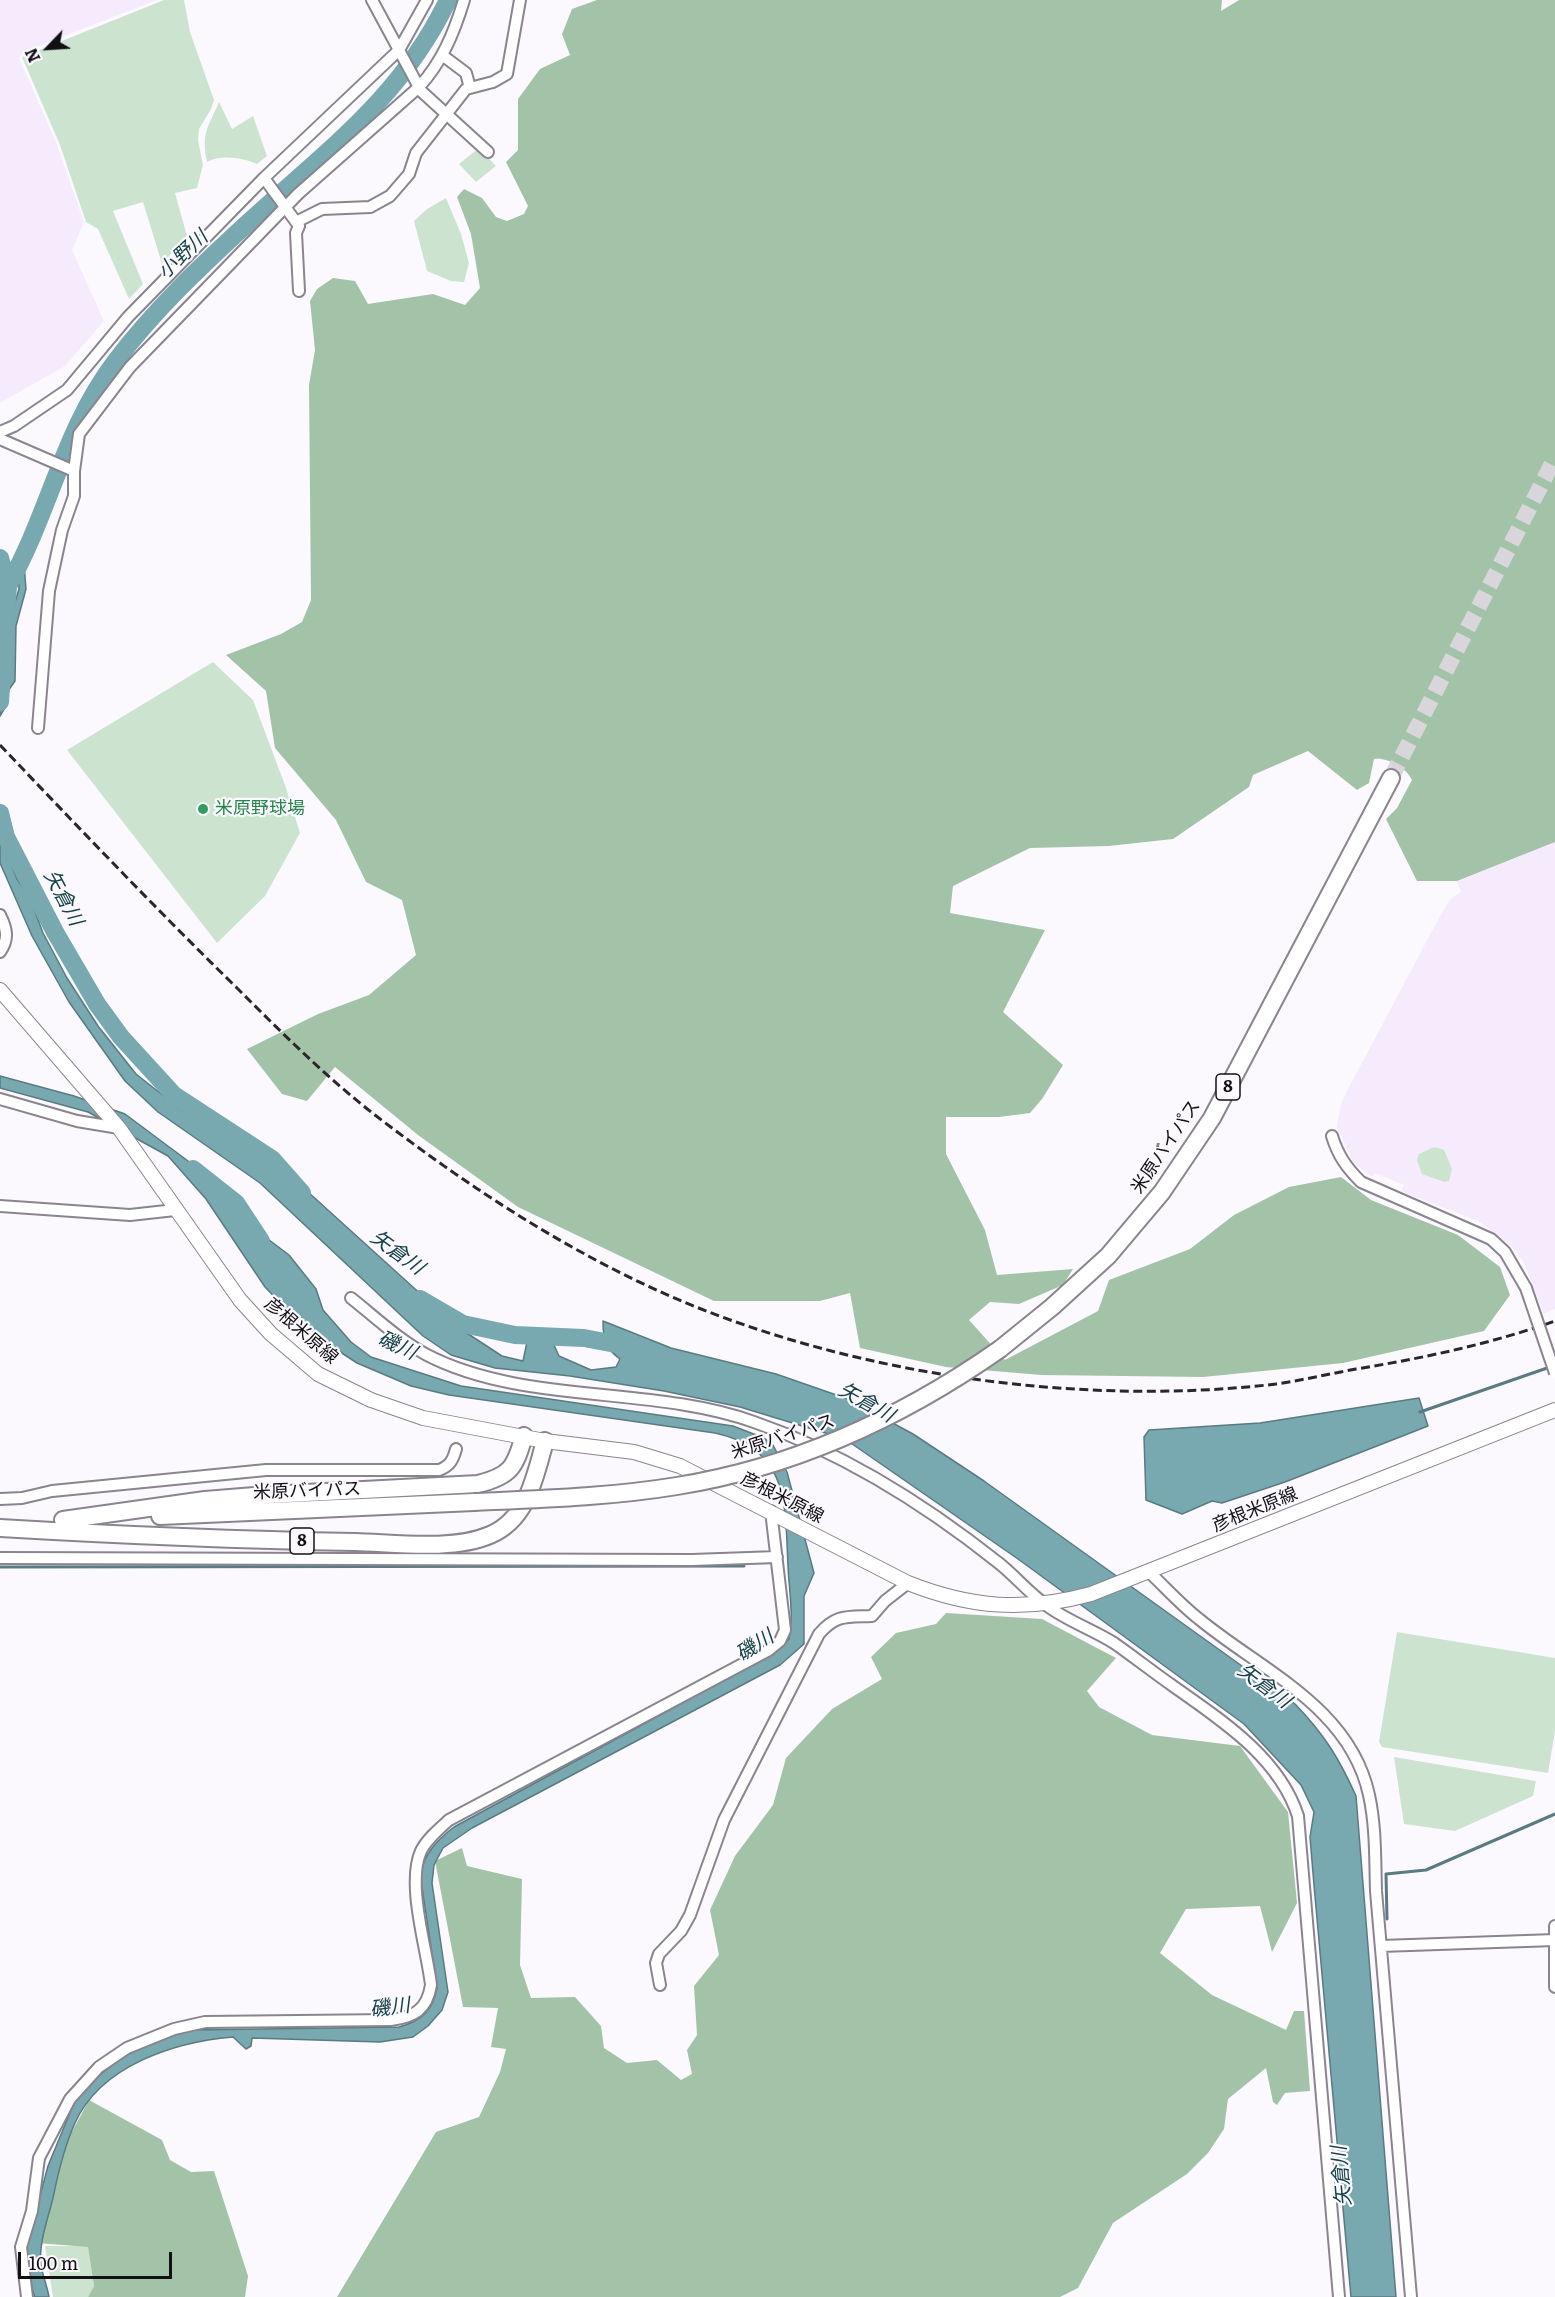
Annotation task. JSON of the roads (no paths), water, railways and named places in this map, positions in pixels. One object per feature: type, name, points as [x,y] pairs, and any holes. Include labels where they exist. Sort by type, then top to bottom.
[{"type":"highway","name":"米原バイパス","points":[[0,1522],[606,1496],[678,1486],[745,1472],[802,1454],[860,1431],[950,1384],[1000,1349],[1052,1307],[1108,1256],[1162,1192],[1212,1118],[1391,778]]},
{"type":"highway","name":"8","points":[[63,1520],[205,1500],[478,1484],[507,1474],[514,1466],[524,1436]]},
{"type":"highway","name":"8","points":[[0,1528],[213,1540],[423,1544],[475,1540],[505,1526],[518,1514],[532,1488],[545,1441]]},
{"type":"main road","name":"彦根米原線","points":[[0,990],[119,1128],[240,1300],[271,1334],[318,1374],[371,1400],[452,1426],[634,1452],[669,1462],[908,1583],[944,1597],[969,1602],[1018,1606],[1050,1604],[1091,1594],[1555,1410]]},
{"type":"street","points":[[372,0],[418,85],[488,152]]},
{"type":"street","points":[[0,432],[14,426],[67,390],[128,317],[266,181],[402,54],[427,0]]},
{"type":"street","points":[[38,728],[49,591],[62,530],[74,496],[74,471],[79,434],[130,367],[286,206],[433,71],[442,55],[464,0]]},
{"type":"street","points":[[296,222],[322,209],[370,207],[390,196],[409,174],[416,153],[470,88],[493,82],[507,74],[520,0]]},
{"type":"street","points":[[442,55],[466,74],[470,88]]},
{"type":"street","points":[[266,181],[299,226],[296,234],[299,291]]},
{"type":"street","points":[[0,439],[74,471]]},
{"type":"street","points":[[0,915],[8,929],[5,945],[0,952]]},
{"type":"street","points":[[0,1099],[77,1121],[119,1128]]},
{"type":"street","points":[[1332,1136],[1337,1152],[1347,1168],[1361,1182],[1474,1229],[1491,1239],[1505,1252],[1526,1288],[1555,1373]]},
{"type":"street","points":[[0,1206],[130,1215],[175,1210]]},
{"type":"street","points":[[351,1298],[400,1337],[428,1355],[466,1371],[532,1386],[714,1409],[756,1422],[846,1460],[951,1527],[1050,1604],[1112,1642],[1216,1716],[1249,1743],[1292,1797],[1300,1835],[1339,2297]]},
{"type":"street","points":[[0,1499],[22,1498],[52,1491],[266,1470],[439,1470],[454,1459],[456,1449]]},
{"type":"street","points":[[27,2297],[21,2247],[32,2211],[39,2158],[70,2099],[99,2067],[127,2048],[174,2029],[205,2022],[408,2018],[423,2009],[429,1997],[431,1985],[416,1890],[416,1870],[420,1853],[426,1843],[449,1820],[729,1671],[780,1641],[785,1630],[775,1514]]},
{"type":"street","points":[[0,1558],[692,1560],[777,1557]]},
{"type":"street","points":[[1143,1574],[1198,1619],[1323,1711],[1347,1745],[1369,1794],[1375,1830],[1381,1946],[1411,2297]]},
{"type":"street","points":[[660,1985],[656,1963],[659,1954],[681,1931],[690,1915],[724,1820],[819,1634],[829,1622],[840,1617],[872,1616],[885,1601],[908,1583]]},
{"type":"street","points":[[1555,1926],[1555,1987]]},
{"type":"street","points":[[1381,1946],[1554,1940]]},
{"type":"water","points":[[23,552],[26,589],[16,626],[15,681],[8,691],[6,706],[0,716],[0,683],[6,673],[8,625],[19,589],[17,557]]},
{"type":"water","points":[[0,836],[17,879],[30,898],[43,933],[67,978],[98,1026],[136,1074],[179,1108],[260,1154],[308,1192],[456,1326],[502,1356],[523,1361],[527,1342],[541,1329],[552,1332],[559,1356],[591,1370],[616,1367],[620,1359],[606,1343],[603,1321],[671,1348],[776,1374],[848,1399],[913,1434],[984,1481],[1295,1704],[1330,1747],[1356,1796],[1396,2297],[1351,2297],[1310,1837],[1314,1812],[1301,1785],[1244,1724],[1018,1559],[845,1439],[740,1407],[664,1391],[570,1376],[495,1368],[451,1355],[423,1336],[260,1183],[158,1112],[125,1081],[69,1002],[32,936],[0,863]]},
{"type":"water","points":[[0,1076],[74,1096],[125,1114],[192,1164],[256,1230],[289,1255],[316,1289],[323,1310],[351,1342],[371,1357],[461,1386],[733,1426],[764,1438],[773,1445],[787,1472],[814,1573],[804,1596],[804,1644],[780,1665],[472,1828],[443,1848],[434,1865],[432,1883],[448,1992],[442,2010],[428,2026],[413,2037],[380,2042],[252,2038],[251,2046],[246,2049],[233,2037],[211,2040],[188,2044],[142,2060],[102,2086],[87,2103],[75,2123],[59,2170],[40,2258],[49,2297],[35,2297],[24,2267],[25,2252],[48,2166],[76,2098],[93,2080],[139,2047],[189,2030],[399,2027],[420,2018],[433,2002],[437,1987],[420,1874],[428,1853],[437,1842],[454,1827],[776,1652],[789,1639],[791,1612],[783,1500],[770,1466],[757,1452],[739,1441],[715,1433],[449,1395],[411,1386],[357,1363],[328,1344],[291,1314],[265,1287],[206,1199],[168,1156],[88,1112],[0,1088]]},
{"type":"water","points":[[1419,1398],[1428,1426],[1285,1482],[1222,1503],[1212,1501],[1182,1514],[1146,1500],[1144,1437],[1149,1430],[1260,1423]]},
{"type":"waterway","name":"小野川","points":[[8,586],[35,530],[83,415],[97,388],[115,362],[162,306],[196,271],[334,146],[385,94],[429,35],[448,0]]},
{"type":"waterway","name":"矢倉川","points":[[0,558],[8,586],[0,702]]},
{"type":"waterway","name":"矢倉川","points":[[0,813],[6,837],[55,932],[97,1004],[121,1037],[174,1095],[272,1159],[302,1193]]},
{"type":"waterway","name":"磯川","points":[[193,1169],[236,1203],[261,1241]]},
{"type":"waterway","name":"矢倉川","points":[[420,1299],[463,1324],[515,1335],[584,1338],[626,1346]]},
{"type":"waterway","points":[[1420,1412],[1550,1367]]},
{"type":"waterway","points":[[0,1567],[744,1566]]},
{"type":"waterway","points":[[1387,1919],[1386,1874],[1426,1870],[1555,1814]]},
{"type":"tunnel","points":[[1391,778],[1555,458]]},
{"type":"railway","points":[[0,745],[147,898],[270,1021],[321,1070],[375,1115],[481,1191],[593,1259],[672,1297],[742,1324],[815,1347],[891,1365],[969,1378],[1047,1387],[1125,1391],[1201,1390],[1276,1384],[1457,1350],[1555,1321]]},
{"type":"place","name":"米原野球場","points":[[203,809]]}]
